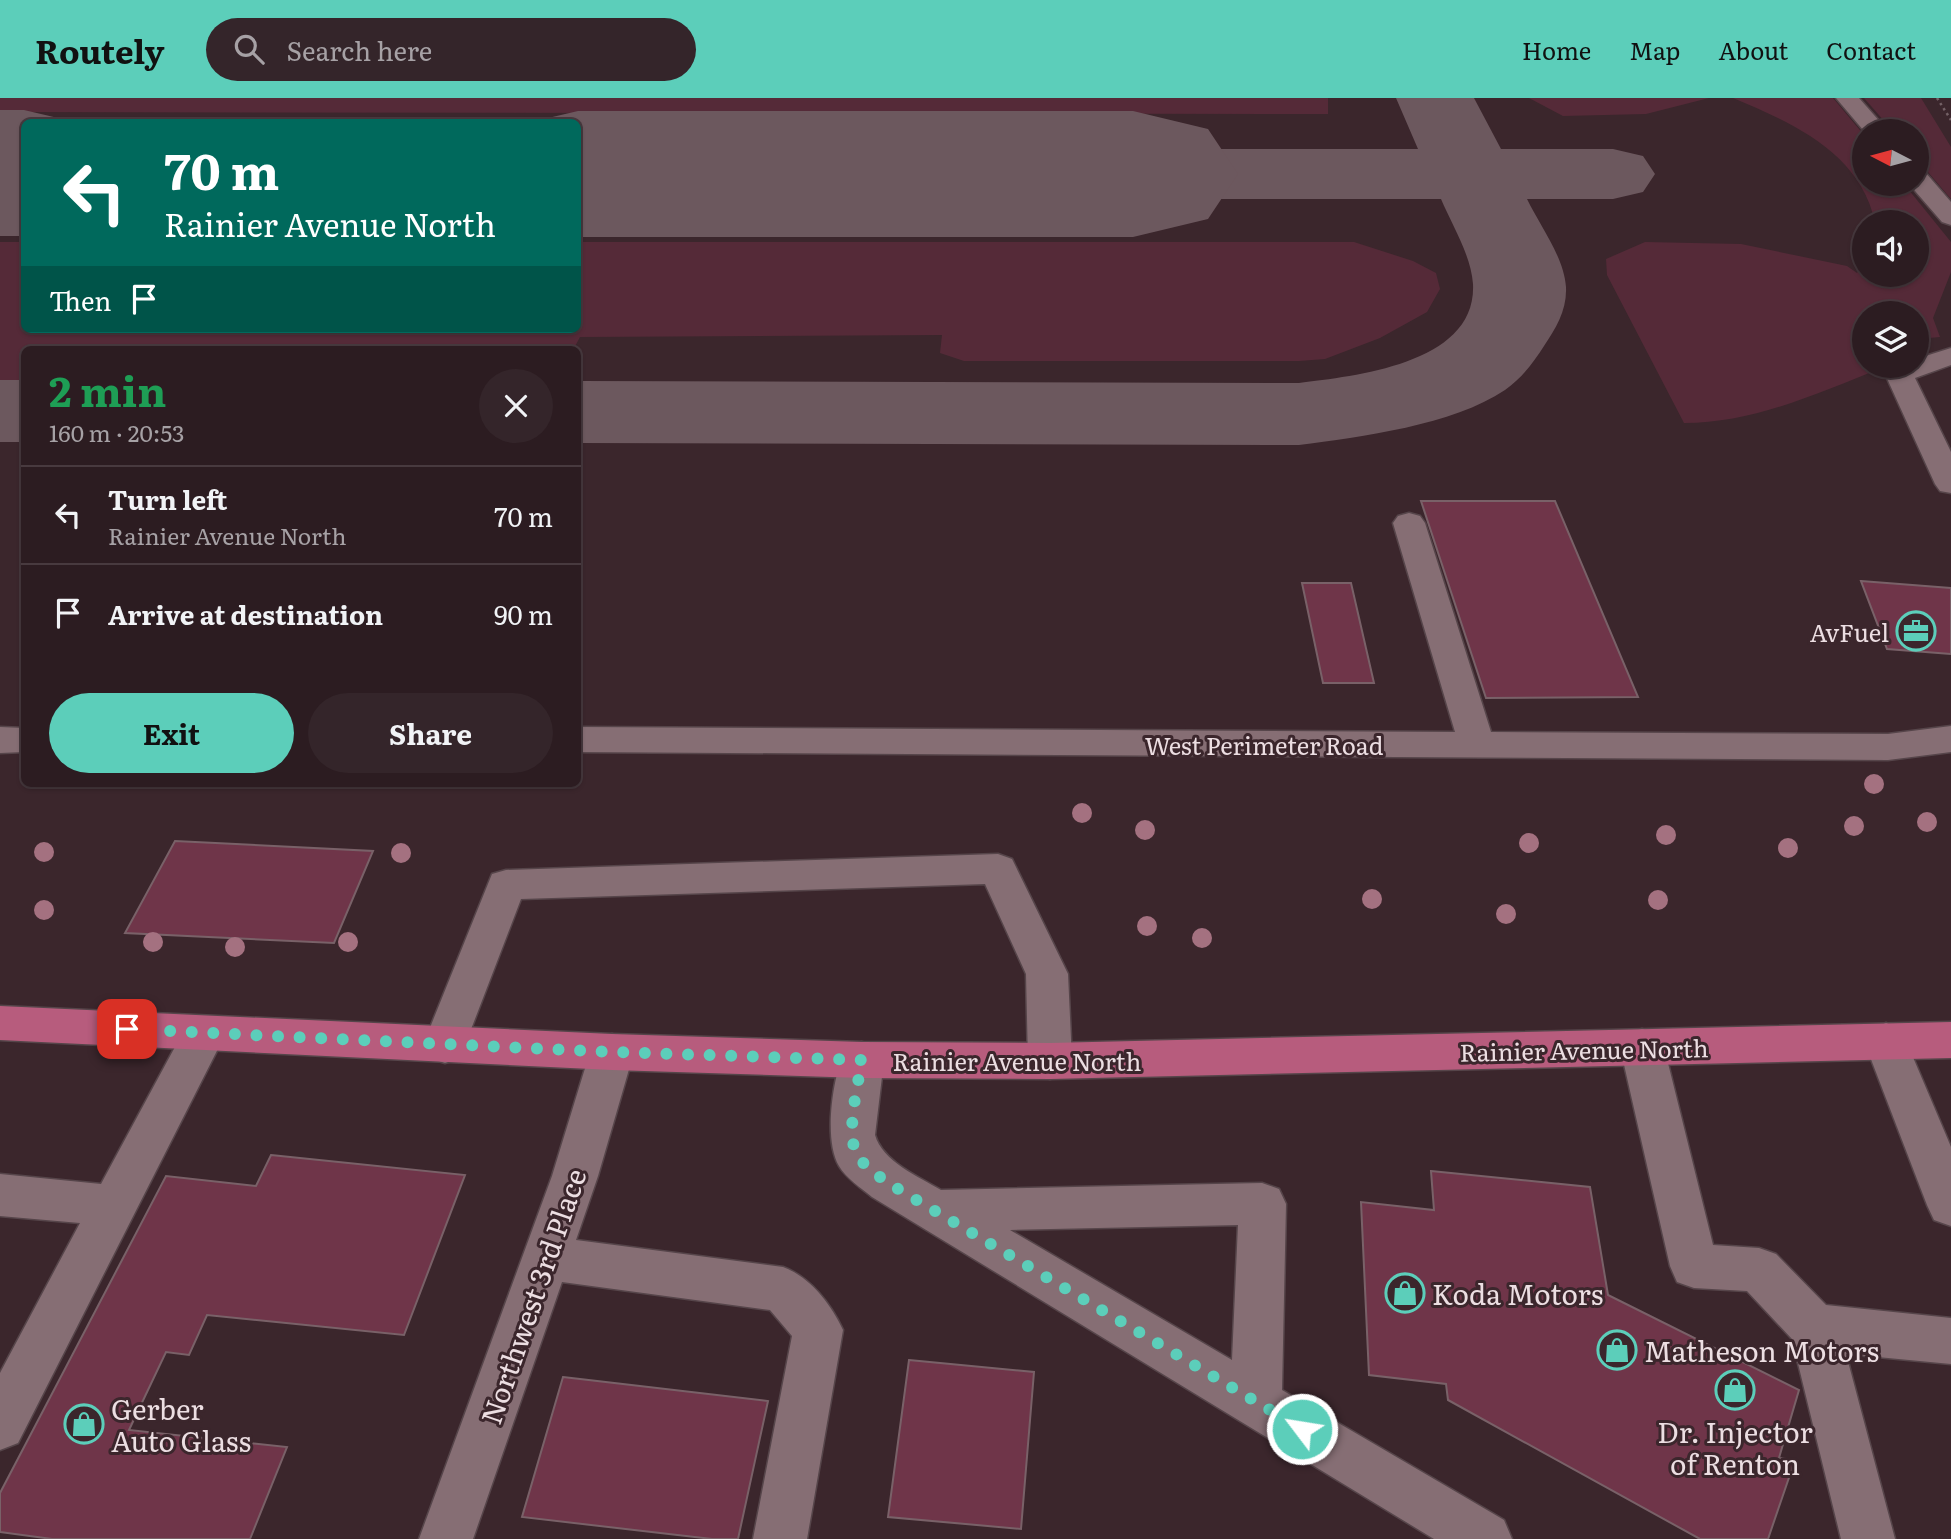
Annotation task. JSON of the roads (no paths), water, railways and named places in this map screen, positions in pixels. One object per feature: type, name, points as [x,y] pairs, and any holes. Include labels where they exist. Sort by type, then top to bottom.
[{"type":"main road","name":"Rainier Avenue North","points":[[0,1023],[445,1045],[862,1060],[1050,1061],[1951,1040]]},
{"type":"street","points":[[1847,98],[1865,119]]},
{"type":"street","points":[[1929,192],[1951,217]]},
{"type":"street","points":[[1951,356],[1894,378],[1951,484]]},
{"type":"street","points":[[1409,523],[1477,745]]},
{"type":"street","name":"West Perimeter Road","points":[[581,740],[1888,747],[1951,739]]},
{"type":"street","points":[[0,740],[21,740]]},
{"type":"street","points":[[445,1045],[506,885],[998,869],[1048,974],[1050,1061]]},
{"type":"street","points":[[0,1425],[204,1033]]},
{"type":"street","points":[[1886,1041],[1951,1205]]},
{"type":"street","points":[[1642,1047],[1694,1266],[1759,1270],[1814,1327],[1868,1539]]},
{"type":"street","name":"Northwest 3rd Place","points":[[446,1539],[575,1176],[612,1052]]},
{"type":"street","points":[[862,1060],[852,1135],[857,1155],[888,1183],[1485,1539]]},
{"type":"street","points":[[0,1195],[114,1206]]},
{"type":"street","points":[[935,1211],[1262,1204],[1256,1402]]},
{"type":"street","points":[[546,1258],[783,1289],[818,1330],[780,1539]]},
{"type":"street","points":[[1814,1327],[1951,1341]]},
{"type":"place","name":"AvFuel","points":[[1916,631]]},
{"type":"place","name":"Koda Motors","points":[[1405,1293]]},
{"type":"place","name":"Matheson Motors","points":[[1617,1350]]},
{"type":"place","name":"Dr. Injector of Renton","points":[[1735,1390]]},
{"type":"place","name":"Gerber Auto Glass","points":[[84,1424]]}]
